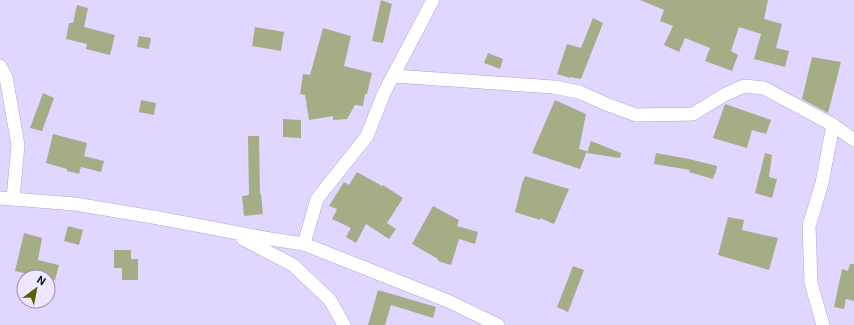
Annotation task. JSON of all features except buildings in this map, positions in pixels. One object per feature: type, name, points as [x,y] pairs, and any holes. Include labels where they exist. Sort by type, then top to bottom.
[{"type":"street","points":[[304,244],[317,199],[367,136],[384,93],[394,76],[428,6],[433,0]]},
{"type":"street","points":[[0,66],[6,77],[18,144],[6,198],[75,204],[152,216],[270,240],[304,244],[448,301],[498,325]]},
{"type":"street","points":[[394,76],[553,87],[579,92],[636,116],[693,114],[724,95],[744,86],[764,88],[833,125],[854,140]]},
{"type":"street","points":[[823,325],[811,283],[809,226],[822,183],[833,125]]},
{"type":"street","points":[[229,232],[294,265],[330,300],[344,325]]}]
